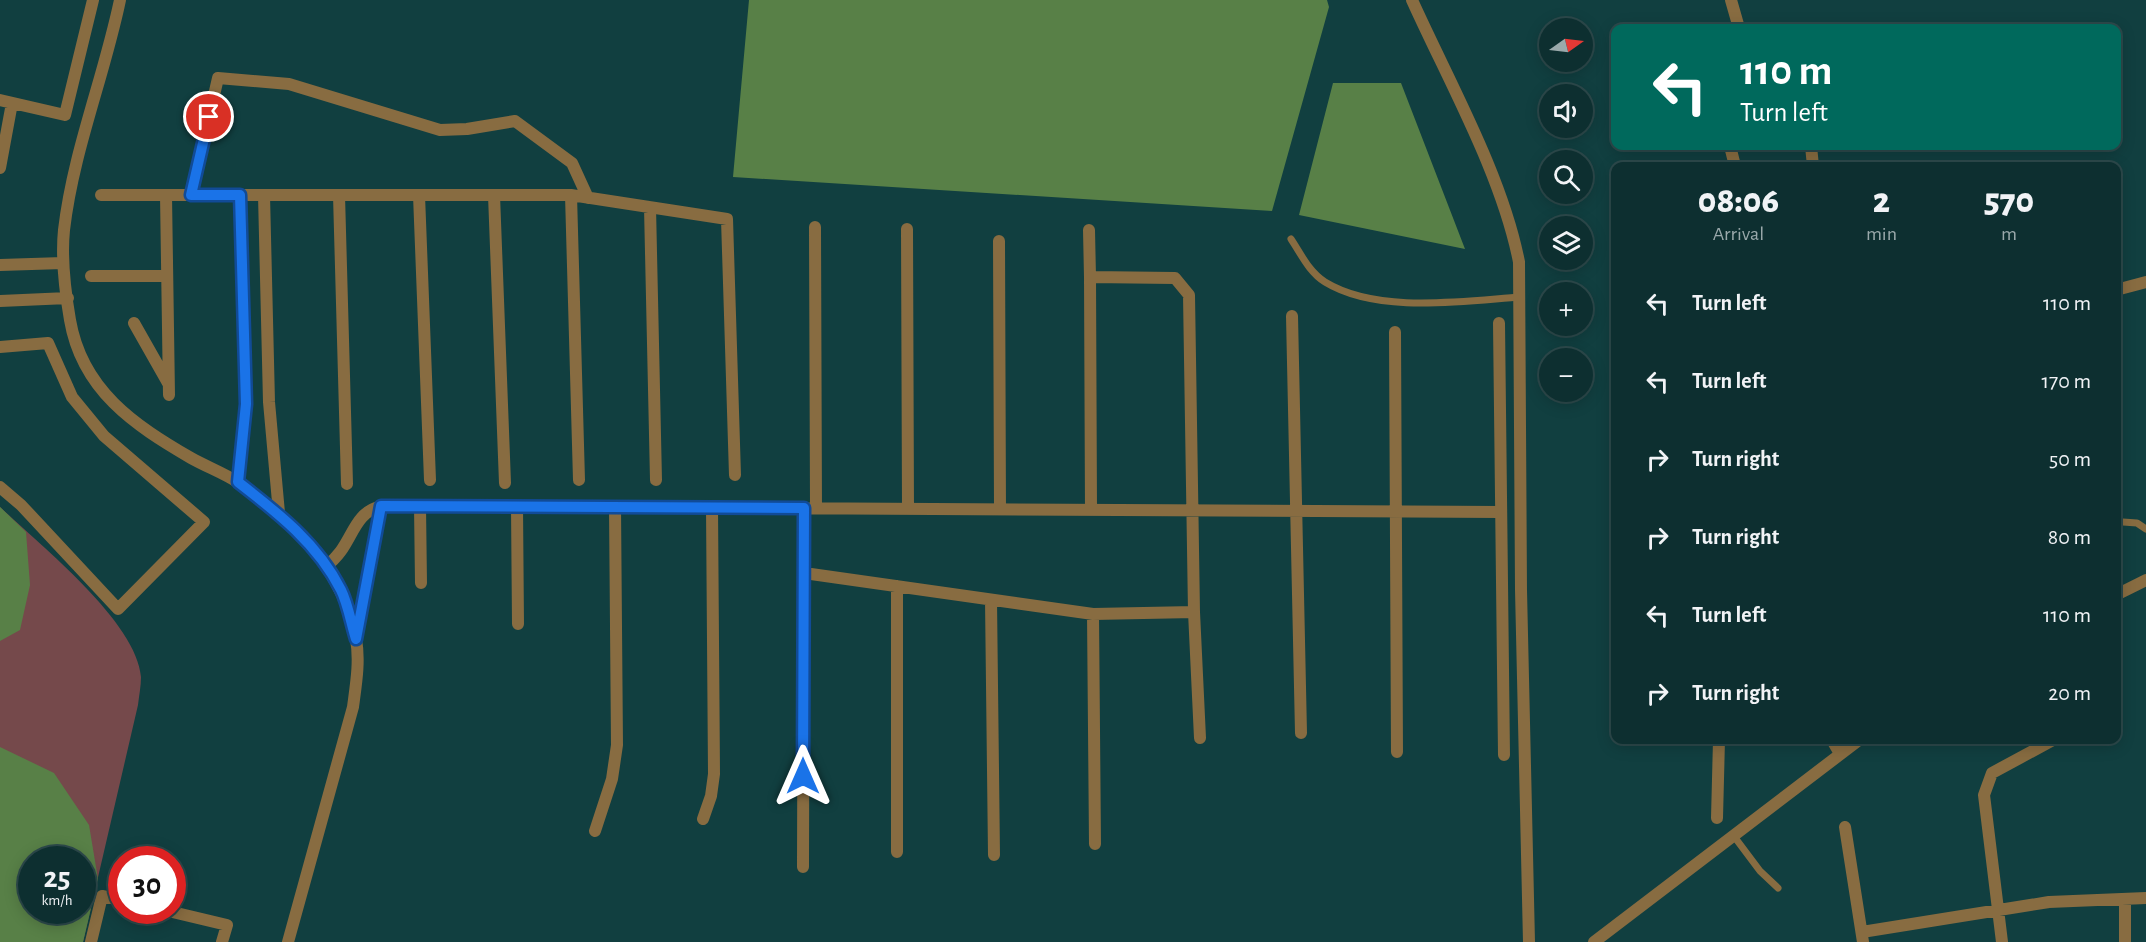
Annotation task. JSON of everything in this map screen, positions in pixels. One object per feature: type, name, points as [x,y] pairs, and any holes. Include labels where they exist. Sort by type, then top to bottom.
[{"type":"street","points":[[0,168],[6,102],[65,115],[93,0]]},
{"type":"street","points":[[120,0],[70,195],[64,230],[63,263],[70,322],[87,367],[107,399],[136,423],[191,458],[238,482],[279,513],[305,539],[342,591],[356,639]]},
{"type":"street","points":[[1412,0],[1511,224],[1519,262],[1521,590],[1529,942]]},
{"type":"street","points":[[1731,0],[1738,24]]},
{"type":"street","points":[[191,195],[218,78],[289,84],[440,130],[467,129],[515,121],[572,163],[588,198]]},
{"type":"street","points":[[101,195],[571,195],[727,219],[735,475]]},
{"type":"street","points":[[134,323],[169,389],[166,195]]},
{"type":"street","points":[[238,482],[246,404],[240,195]]},
{"type":"street","points":[[264,195],[269,402],[279,513]]},
{"type":"street","points":[[339,195],[347,484]]},
{"type":"street","points":[[419,195],[430,480]]},
{"type":"street","points":[[494,195],[505,483]]},
{"type":"street","points":[[571,195],[579,480]]},
{"type":"street","points":[[650,207],[656,480]]},
{"type":"street","points":[[803,867],[804,573],[810,508],[814,227]]},
{"type":"street","points":[[907,229],[908,509]]},
{"type":"street","points":[[1089,230],[1091,510]]},
{"type":"street","points":[[999,242],[1000,509]]},
{"type":"street","points":[[0,265],[63,263]]},
{"type":"street","points":[[91,276],[167,276]]},
{"type":"street","points":[[1090,277],[1175,278],[1189,295],[1194,612],[1200,738]]},
{"type":"street","points":[[2121,289],[2146,282]]},
{"type":"street","points":[[0,301],[68,298]]},
{"type":"street","points":[[1292,316],[1301,733]]},
{"type":"street","points":[[1499,323],[1503,755]]},
{"type":"street","points":[[1395,332],[1397,752]]},
{"type":"street","points":[[0,347],[48,343],[72,397],[104,436],[204,522],[118,609],[21,505],[0,487]]},
{"type":"street","points":[[326,566],[345,548],[359,518],[369,509],[381,506],[1501,512]]},
{"type":"street","points":[[288,942],[353,707],[357,669],[356,639],[381,506]]},
{"type":"street","points":[[420,506],[421,584]]},
{"type":"street","points":[[517,507],[518,624]]},
{"type":"street","points":[[595,831],[612,779],[617,745],[615,507]]},
{"type":"street","points":[[703,819],[711,796],[714,774],[712,508]]},
{"type":"street","points":[[804,573],[1093,614],[1194,612]]},
{"type":"street","points":[[2121,592],[2146,580]]},
{"type":"street","points":[[897,586],[897,852]]},
{"type":"street","points":[[991,600],[994,855]]},
{"type":"street","points":[[1093,614],[1095,844]]},
{"type":"street","points":[[1717,818],[1719,744]]},
{"type":"street","points":[[1834,744],[1839,752]]},
{"type":"street","points":[[1594,942],[1852,744]]},
{"type":"street","points":[[2002,942],[2000,910],[1984,795],[1986,785],[1992,773],[2046,744]]},
{"type":"street","points":[[1845,827],[1862,937],[2049,902],[2146,898]]},
{"type":"street","points":[[91,942],[102,896],[108,897]]},
{"type":"street","points":[[2125,899],[2125,942]]},
{"type":"street","points":[[186,916],[227,926],[222,942]]},
{"type":"lane","points":[[1291,239],[1310,268],[1324,282],[1345,292],[1400,302],[1521,297]]},
{"type":"lane","points":[[2123,522],[2137,523],[2146,529]]},
{"type":"lane","points":[[1732,835],[1760,871],[1778,888]]},
{"type":"shaded area","points":[[749,0],[1327,0],[1329,7],[1272,211],[733,177]]},
{"type":"shaded area","points":[[1333,83],[1401,83],[1465,249],[1299,215]]},
{"type":"shaded area","points":[[0,507],[61,563],[105,609],[123,633],[135,655],[141,677],[138,705],[96,886],[96,846],[18,846],[18,924],[87,924],[83,942],[0,942]]},
{"type":"shaded area","points":[[0,507],[26,532],[30,585],[20,630],[0,641]]},
{"type":"shaded area","points":[[0,747],[54,773],[89,825],[92,846],[18,846],[18,924],[87,924],[83,942],[0,942]]},
{"type":"route","points":[[209,117],[191,195],[240,195],[246,404],[238,482],[279,513],[305,539],[326,566],[342,591],[356,639],[381,506],[804,508],[803,776]]}]
